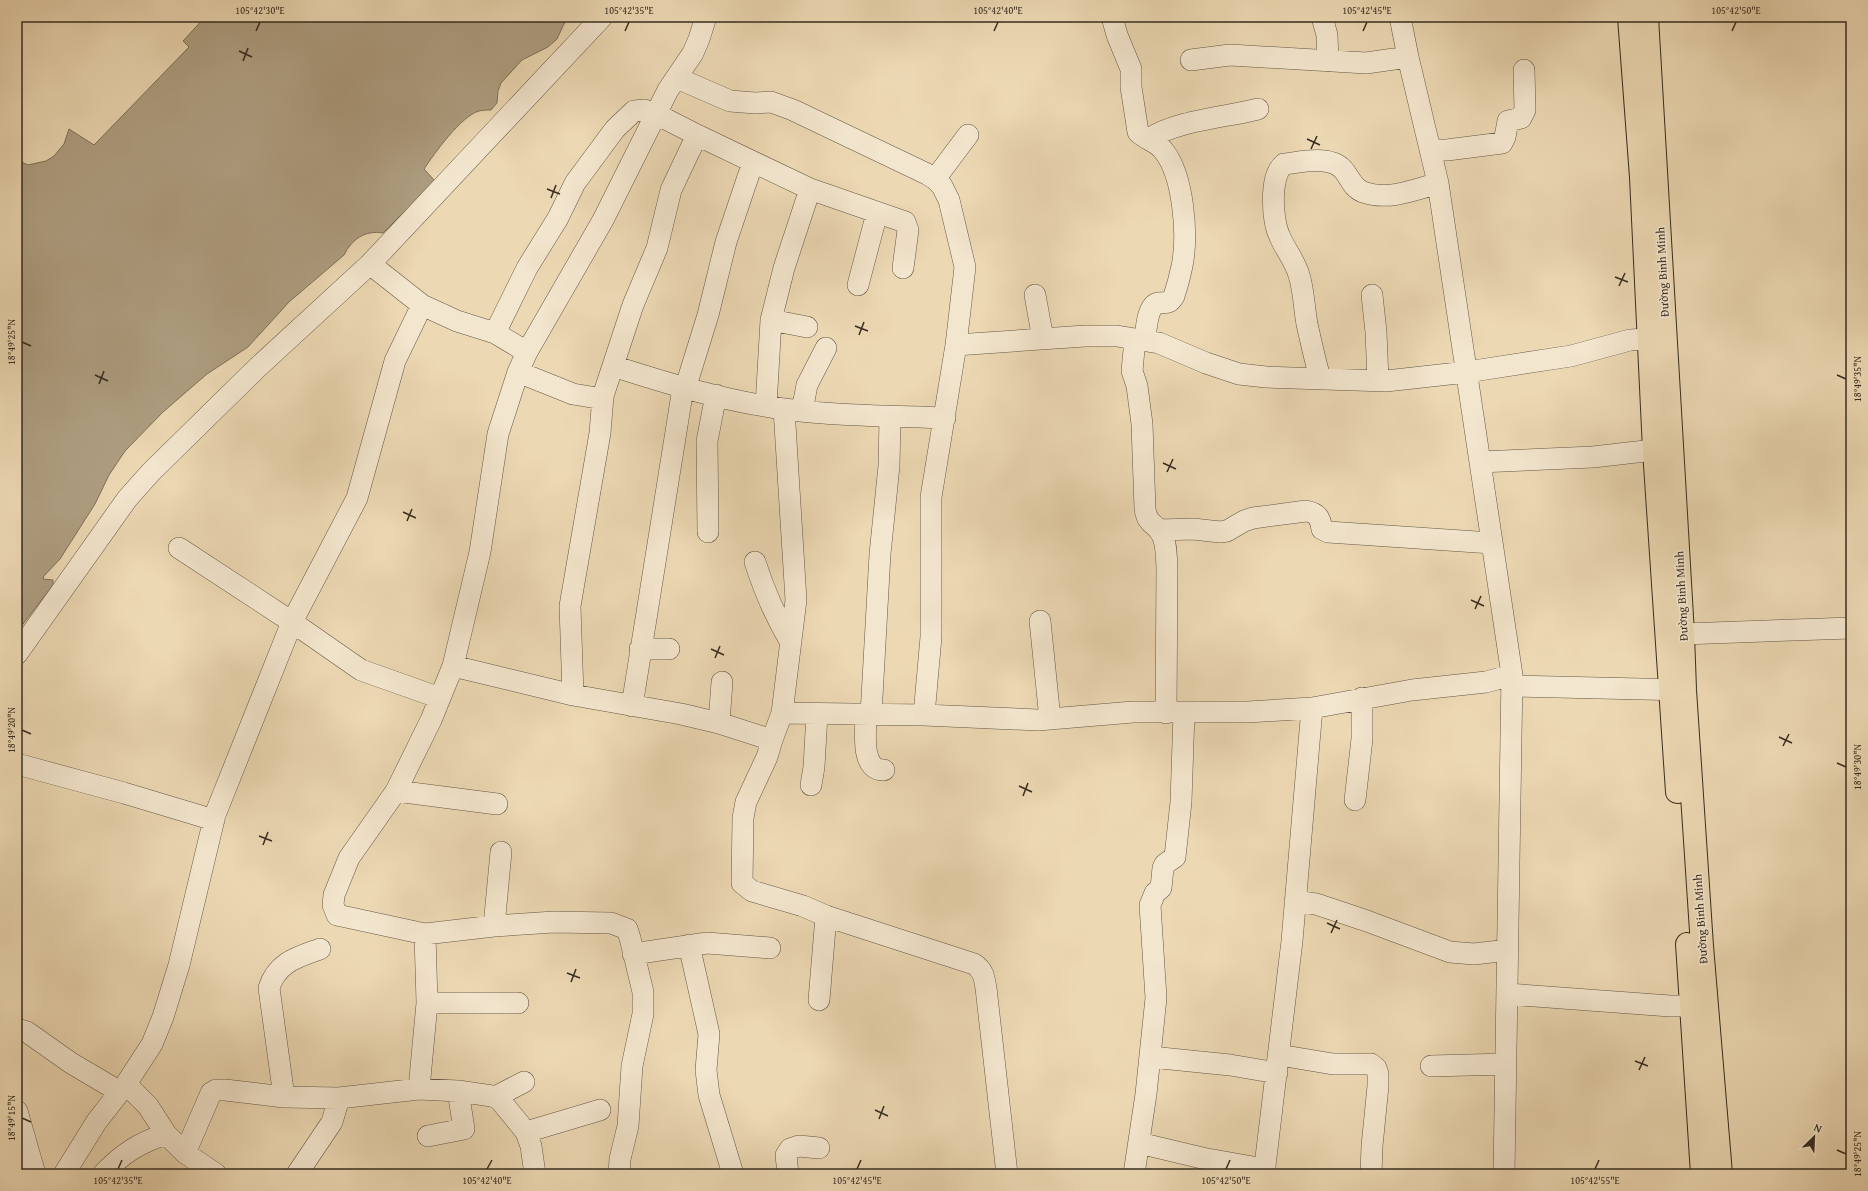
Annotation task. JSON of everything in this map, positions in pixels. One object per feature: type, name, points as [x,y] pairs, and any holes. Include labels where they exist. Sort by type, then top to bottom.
[{"type":"main road","name":"Đường Binh Minh","points":[[1630,17],[1641,177],[1648,339],[1658,371],[1654,450],[1677,690],[1687,935],[1721,1174]]},
{"type":"main road","name":"Đường Binh Minh","points":[[1647,17],[1658,371],[1683,634],[1677,690]]},
{"type":"main road","name":"Đường Binh Minh","points":[[1698,1007],[1702,1174]]},
{"type":"street","points":[[17,654],[127,499],[150,472],[258,367],[370,264],[602,17]]},
{"type":"street","points":[[619,1174],[620,1158],[630,1112],[629,1091],[632,1066],[643,1020],[643,992],[627,929],[611,923],[554,922],[494,926],[425,934],[337,915],[333,904],[338,881],[349,858],[396,791],[431,720],[452,666],[480,552],[498,434],[518,372],[527,352],[603,220],[633,164],[656,114],[696,46],[706,17]]},
{"type":"street","points":[[1112,17],[1117,35],[1131,69],[1131,87],[1138,132],[1164,150],[1178,179],[1181,189],[1184,235],[1182,266],[1174,296],[1168,303],[1159,303],[1153,307],[1140,339],[1132,371],[1139,400],[1143,436],[1145,509],[1147,519],[1159,530],[1165,545],[1181,802],[1176,857],[1163,868],[1161,888],[1155,893],[1150,905],[1156,998],[1151,1057],[1134,1174]]},
{"type":"street","points":[[1322,17],[1327,35],[1328,61]]},
{"type":"street","points":[[1400,17],[1438,183],[1512,681],[1504,1174]]},
{"type":"street","points":[[1191,60],[1230,55],[1366,63],[1408,57]]},
{"type":"street","points":[[1430,150],[1447,150],[1502,143],[1505,137],[1508,121],[1521,118],[1525,110],[1524,70]]},
{"type":"street","points":[[676,78],[730,101],[755,103],[771,102],[793,110],[911,166],[935,179],[949,200],[955,229],[965,260],[956,345],[932,497],[931,637],[924,715]]},
{"type":"street","points":[[1149,139],[1172,128],[1258,109]]},
{"type":"street","points":[[495,333],[527,268],[558,218],[575,183],[615,129],[630,114],[639,110],[656,114],[696,135],[810,189],[877,213],[902,220],[907,224],[903,268]]},
{"type":"street","points":[[573,695],[570,606],[600,432],[603,399],[633,305],[657,248],[671,190],[696,135]]},
{"type":"street","points":[[935,179],[968,135]]},
{"type":"street","points":[[1320,378],[1307,324],[1304,293],[1299,275],[1292,255],[1280,237],[1275,223],[1274,195],[1277,171],[1284,164],[1327,161],[1334,162],[1342,168],[1355,188],[1362,192],[1380,196],[1398,194],[1438,183]]},
{"type":"street","points":[[632,706],[640,649],[684,388],[708,315],[726,242],[753,162]]},
{"type":"street","points":[[810,189],[784,268],[771,320],[784,409],[796,600],[782,713],[767,757],[746,802],[743,818],[742,884],[752,891],[803,906],[826,916],[974,964],[981,968],[986,988],[1007,1174]]},
{"type":"street","points":[[858,285],[877,213]]},
{"type":"street","points":[[370,264],[422,305],[457,321],[495,333],[527,352]]},
{"type":"street","points":[[1035,295],[1043,339]]},
{"type":"street","points":[[1372,295],[1376,332],[1378,380]]},
{"type":"street","points":[[64,1174],[97,1121],[123,1088],[152,1044],[163,1017],[179,966],[214,820],[258,703],[292,622],[357,498],[395,361],[422,305]]},
{"type":"street","points":[[771,320],[807,327]]},
{"type":"street","points":[[956,345],[1103,336],[1140,339],[1159,343],[1206,363],[1239,374],[1266,377],[1378,380],[1467,372],[1571,356],[1630,340],[1648,339]]},
{"type":"street","points":[[784,409],[807,385],[826,348]]},
{"type":"street","points":[[613,366],[684,388],[716,396],[784,409],[890,418],[945,418]]},
{"type":"street","points":[[518,372],[573,394],[603,399]]},
{"type":"street","points":[[708,532],[707,441],[716,396]]},
{"type":"street","points":[[884,770],[880,770],[875,767],[866,754],[880,554],[889,466],[890,418]]},
{"type":"street","points":[[1480,462],[1593,457],[1654,450]]},
{"type":"street","points":[[1159,530],[1193,529],[1220,532],[1227,531],[1244,521],[1253,518],[1306,511],[1318,516],[1322,529],[1328,532],[1492,543]]},
{"type":"street","points":[[179,548],[292,622],[361,670],[440,698]]},
{"type":"street","points":[[755,562],[764,589],[777,618],[790,641]]},
{"type":"street","points":[[1040,621],[1050,719]]},
{"type":"street","points":[[1683,634],[1851,628]]},
{"type":"street","points":[[640,649],[668,650]]},
{"type":"street","points":[[452,666],[573,695],[719,723],[772,740]]},
{"type":"street","points":[[782,713],[1050,719],[1109,714],[1248,712],[1312,708],[1412,690],[1486,682],[1512,681],[1677,690]]},
{"type":"street","points":[[719,723],[722,682]]},
{"type":"street","points":[[1355,800],[1362,739],[1362,698]]},
{"type":"street","points":[[1139,1143],[1264,1172],[1278,1064],[1295,901],[1312,708]]},
{"type":"street","points":[[810,785],[814,767],[817,714]]},
{"type":"street","points":[[17,764],[124,793],[214,820]]},
{"type":"street","points":[[396,791],[497,804]]},
{"type":"street","points":[[494,926],[501,852]]},
{"type":"street","points":[[1295,901],[1316,904],[1450,952],[1474,954],[1508,950]]},
{"type":"street","points":[[819,1000],[826,916]]},
{"type":"street","points":[[419,1089],[427,1003],[425,934]]},
{"type":"street","points":[[633,954],[689,945],[719,943],[770,948]]},
{"type":"street","points":[[689,945],[709,1034],[706,1070],[709,1095],[733,1174]]},
{"type":"street","points":[[284,1097],[270,988],[272,978],[281,966],[294,958],[320,949]]},
{"type":"street","points":[[1507,994],[1698,1007]]},
{"type":"street","points":[[427,1003],[518,1003]]},
{"type":"street","points":[[17,1029],[27,1032],[71,1063],[123,1088],[148,1106],[166,1134],[185,1153],[216,1174]]},
{"type":"street","points":[[1151,1057],[1230,1065],[1370,1064],[1376,1068],[1378,1074],[1371,1174]]},
{"type":"street","points":[[1431,1066],[1506,1064]]},
{"type":"street","points":[[185,1153],[211,1093],[216,1090],[284,1097],[339,1098],[419,1089],[458,1091],[495,1097],[524,1082]]},
{"type":"street","points":[[428,1136],[464,1129],[458,1091]]},
{"type":"street","points":[[495,1097],[525,1130],[531,1146],[535,1174]]},
{"type":"street","points":[[297,1174],[332,1122],[339,1098]]},
{"type":"street","points":[[525,1130],[600,1110]]},
{"type":"street","points":[[17,1111],[35,1174]]},
{"type":"street","points":[[525,1130],[553,1118]]},
{"type":"street","points":[[108,1171],[133,1148],[145,1141],[166,1134]]},
{"type":"street","points":[[788,1174],[786,1155],[790,1148],[799,1146],[819,1148]]},
{"type":"shaded area","points":[[205,17],[569,17],[557,39],[548,47],[522,60],[501,83],[498,91],[497,103],[491,110],[479,111],[472,114],[448,136],[424,169],[435,181],[383,233],[376,232],[365,234],[355,240],[344,255],[289,302],[248,347],[207,374],[163,412],[125,451],[109,475],[95,504],[60,559],[44,576],[43,579],[53,580],[53,585],[17,632],[17,160],[28,165],[46,161],[54,156],[64,144],[69,129],[94,145],[189,47],[183,41]]}]
